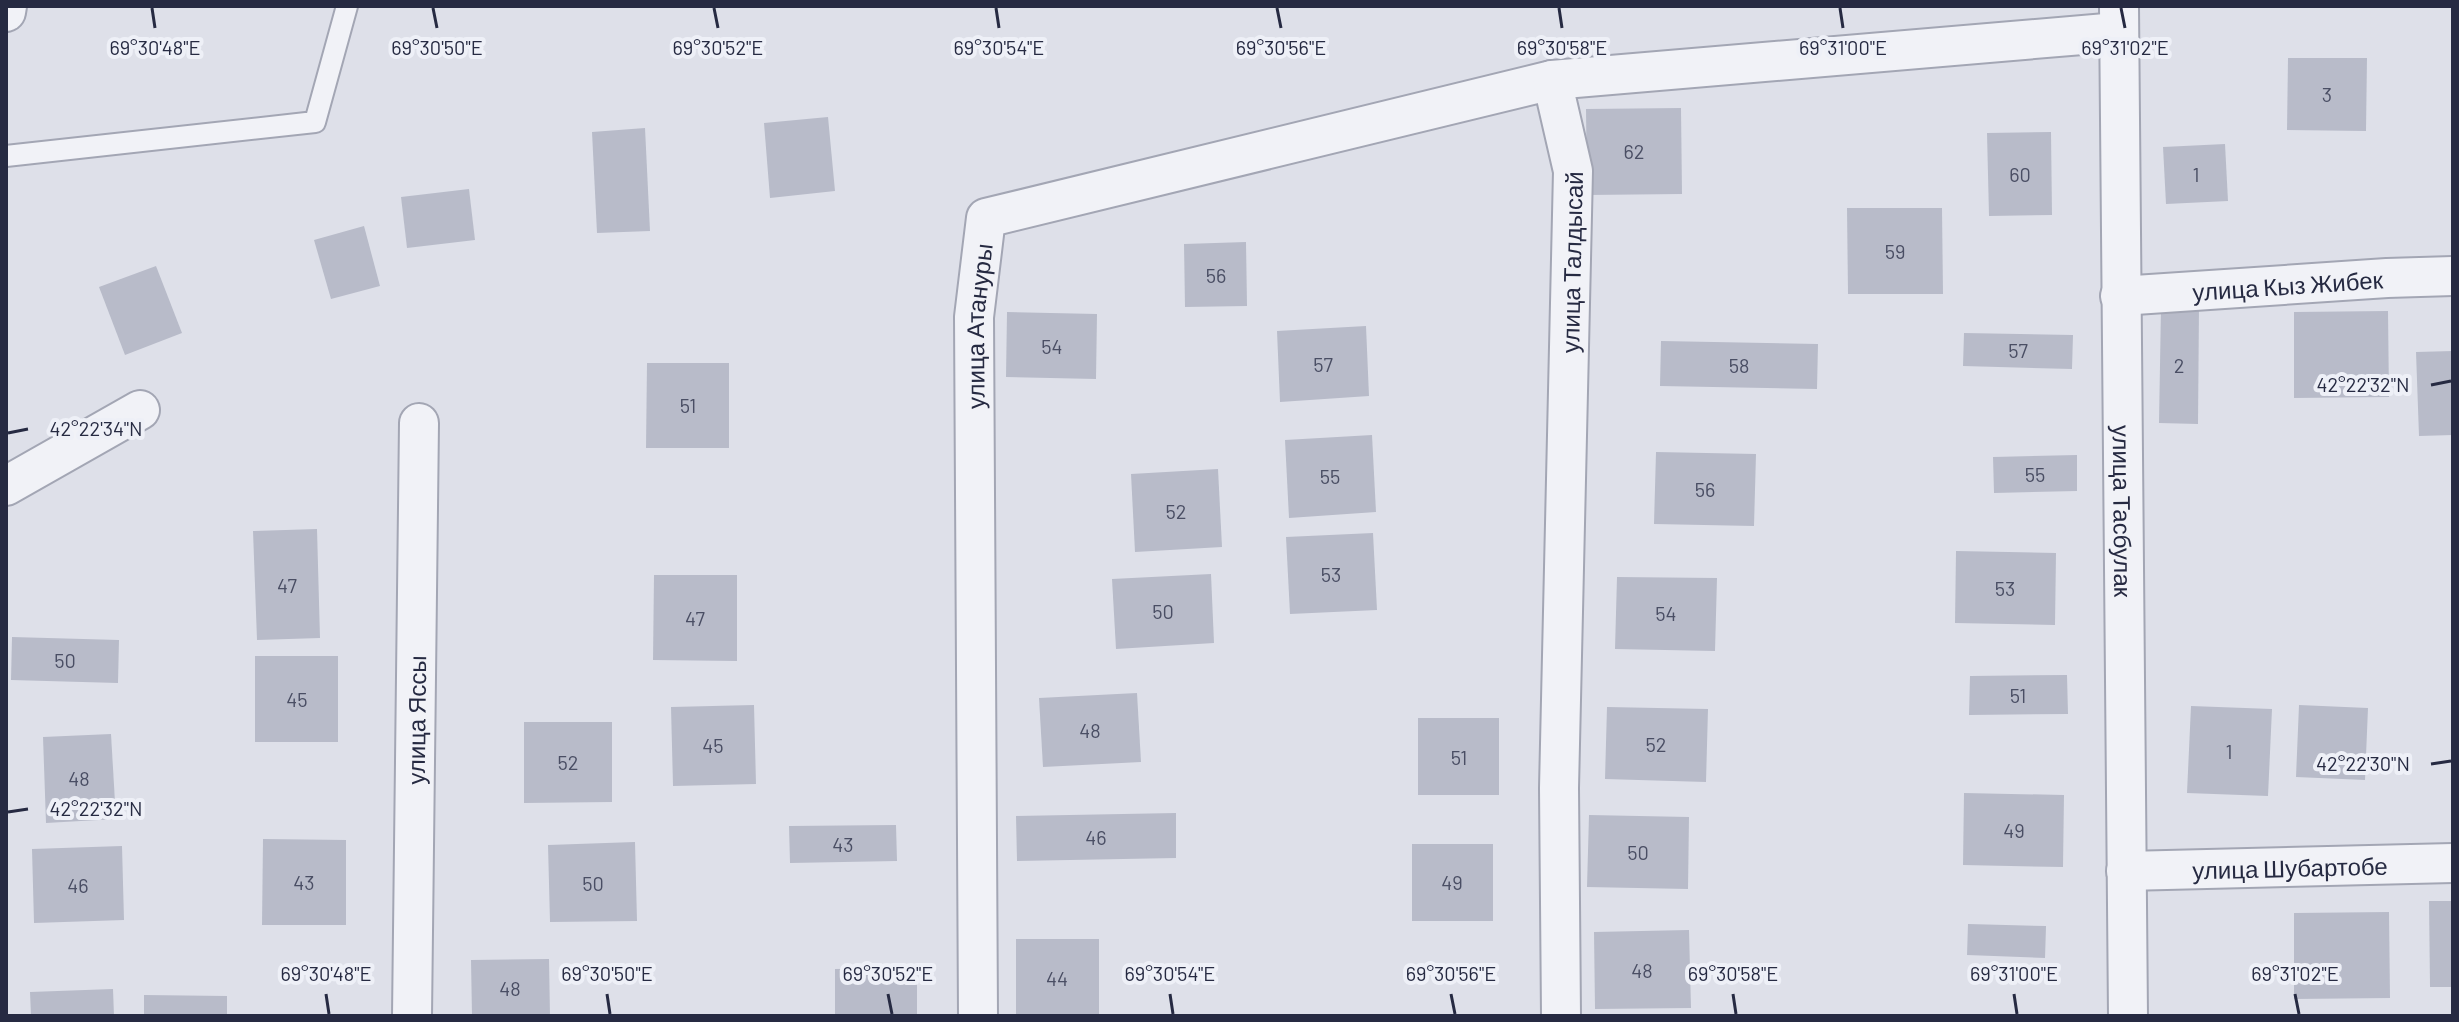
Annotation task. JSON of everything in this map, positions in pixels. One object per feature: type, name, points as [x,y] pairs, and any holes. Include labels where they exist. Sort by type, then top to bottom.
[{"type":"street","points":[[6,12],[7,6]]},
{"type":"street","points":[[1552,80],[2119,19]]},
{"type":"street","name":"улица Тасбулак","points":[[2119,19],[2128,1016]]},
{"type":"street","name":"улица Атануры","points":[[978,1016],[974,317],[986,218],[1552,80]]},
{"type":"street","name":"улица Талдысай","points":[[1552,80],[1573,171],[1559,788],[1561,1016]]},
{"type":"street","name":"улица Кыз Жибек","points":[[2120,296],[2453,276]]},
{"type":"street","points":[[6,486],[140,410]]},
{"type":"street","name":"улица Яссы","points":[[412,1016],[419,423]]},
{"type":"street","name":"улица Шубартобе","points":[[2126,871],[2453,863]]},
{"type":"lane","points":[[6,156],[315,122],[347,6]]},
{"type":"building","points":[[2288,58],[2367,58],[2366,131],[2287,130]]},
{"type":"building","points":[[1681,108],[1682,194],[1587,195],[1586,109]]},
{"type":"building","points":[[828,117],[835,191],[770,198],[764,123]]},
{"type":"building","points":[[645,128],[650,231],[597,233],[592,132]]},
{"type":"building","points":[[2051,132],[2052,215],[1989,216],[1987,133]]},
{"type":"building","points":[[2225,144],[2228,201],[2166,204],[2163,147]]},
{"type":"building","points":[[469,189],[475,240],[407,248],[401,197]]},
{"type":"building","points":[[1847,208],[1942,208],[1943,294],[1848,294]]},
{"type":"building","points":[[364,226],[380,286],[331,299],[314,240]]},
{"type":"building","points":[[1246,242],[1247,306],[1185,307],[1184,244]]},
{"type":"building","points":[[156,266],[182,333],[125,355],[99,287]]},
{"type":"building","points":[[2161,307],[2199,307],[2198,424],[2159,423]]},
{"type":"building","points":[[2388,311],[2389,397],[2294,398],[2294,312]]},
{"type":"building","points":[[1007,312],[1097,314],[1096,379],[1006,377]]},
{"type":"building","points":[[1366,326],[1369,396],[1280,402],[1277,331]]},
{"type":"building","points":[[1964,333],[2073,335],[2072,369],[1963,366]]},
{"type":"building","points":[[1661,341],[1818,344],[1817,389],[1660,386]]},
{"type":"building","points":[[2453,351],[2453,435],[2419,436],[2416,352]]},
{"type":"building","points":[[647,363],[729,363],[729,448],[646,448]]},
{"type":"building","points":[[1372,435],[1376,512],[1289,518],[1285,440]]},
{"type":"building","points":[[1656,452],[1756,454],[1754,526],[1654,524]]},
{"type":"building","points":[[2077,455],[2077,491],[1994,493],[1993,457]]},
{"type":"building","points":[[1218,469],[1222,547],[1135,552],[1131,474]]},
{"type":"building","points":[[317,529],[320,638],[257,640],[253,531]]},
{"type":"building","points":[[1373,533],[1377,610],[1290,614],[1286,537]]},
{"type":"building","points":[[1956,551],[2056,553],[2055,625],[1955,623]]},
{"type":"building","points":[[1211,574],[1214,643],[1116,649],[1112,579]]},
{"type":"building","points":[[654,575],[737,575],[737,661],[653,660]]},
{"type":"building","points":[[1617,577],[1717,578],[1715,651],[1615,649]]},
{"type":"building","points":[[12,637],[119,640],[118,683],[11,680]]},
{"type":"building","points":[[255,656],[338,656],[338,742],[255,742]]},
{"type":"building","points":[[2067,675],[2068,714],[1969,715],[1970,676]]},
{"type":"building","points":[[1137,693],[1141,762],[1043,767],[1039,698]]},
{"type":"building","points":[[754,705],[756,784],[673,786],[671,707]]},
{"type":"building","points":[[2299,705],[2368,708],[2365,780],[2296,777]]},
{"type":"building","points":[[2191,706],[2272,709],[2268,796],[2187,793]]},
{"type":"building","points":[[1607,707],[1708,709],[1706,782],[1605,779]]},
{"type":"building","points":[[1418,718],[1499,718],[1499,795],[1418,795]]},
{"type":"building","points":[[524,722],[612,722],[612,802],[524,803]]},
{"type":"building","points":[[111,734],[116,819],[46,823],[43,737]]},
{"type":"building","points":[[1964,793],[2064,795],[2063,867],[1963,865]]},
{"type":"building","points":[[1176,813],[1176,858],[1017,861],[1016,816]]},
{"type":"building","points":[[1589,815],[1689,817],[1688,889],[1587,887]]},
{"type":"building","points":[[896,825],[897,861],[790,863],[789,826]]},
{"type":"building","points":[[263,839],[346,840],[346,925],[262,925]]},
{"type":"building","points":[[635,842],[637,921],[550,922],[548,845]]},
{"type":"building","points":[[1412,844],[1493,844],[1493,921],[1412,921]]},
{"type":"building","points":[[122,846],[124,920],[34,923],[32,849]]},
{"type":"building","points":[[2429,901],[2453,901],[2453,987],[2430,987]]},
{"type":"building","points":[[2389,912],[2390,998],[2294,999],[2294,913]]},
{"type":"building","points":[[1968,924],[2046,926],[2045,958],[1967,955]]},
{"type":"building","points":[[1689,930],[1691,1008],[1595,1009],[1594,932]]},
{"type":"building","points":[[1016,939],[1099,939],[1099,1016],[1016,1016]]},
{"type":"building","points":[[549,959],[550,1016],[472,1016],[471,960]]},
{"type":"building","points":[[917,968],[917,1016],[835,1016],[835,969]]},
{"type":"building","points":[[113,989],[114,1016],[31,1016],[30,992]]},
{"type":"building","points":[[144,995],[227,996],[227,1016],[144,1016]]}]
